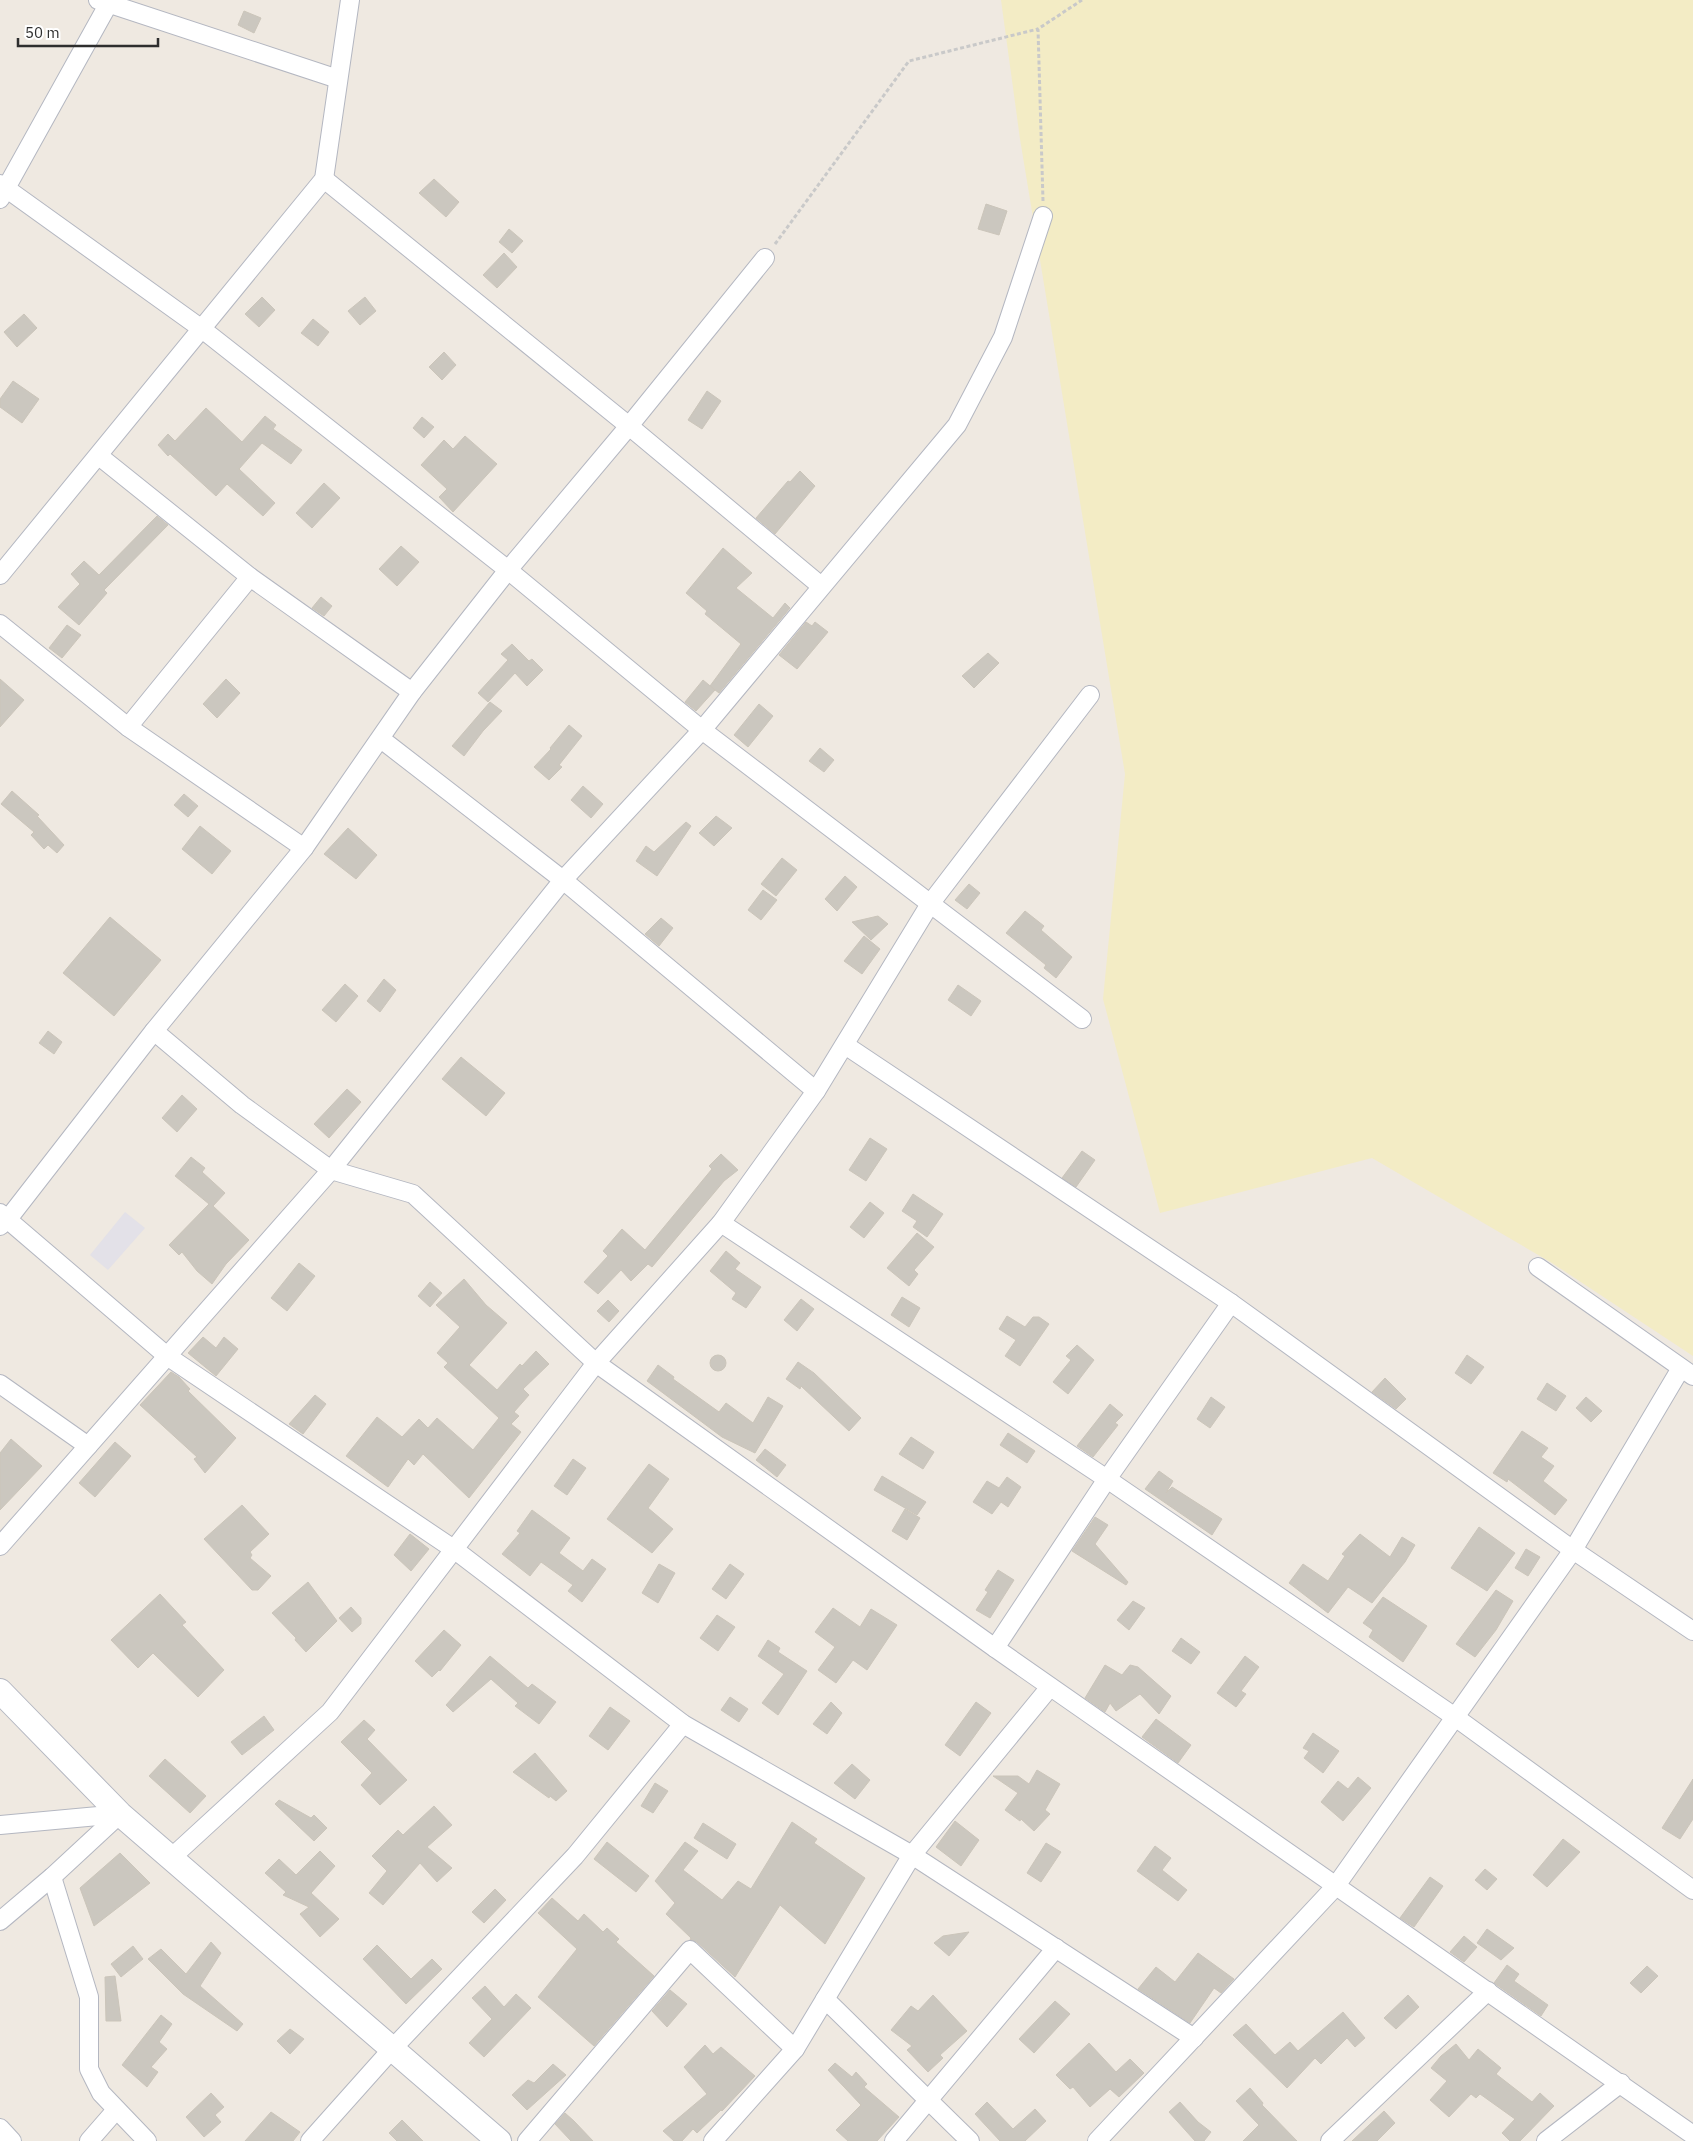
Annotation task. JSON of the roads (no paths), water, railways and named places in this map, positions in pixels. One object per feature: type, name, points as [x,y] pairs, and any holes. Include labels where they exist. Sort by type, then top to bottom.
[{"type":"main road","points":[[0,1691],[120,1814],[499,2141]]},
{"type":"street","points":[[0,575],[324,178],[350,0]]},
{"type":"street","points":[[338,79],[103,2],[2,190],[202,329],[508,570],[702,730],[1082,1019]]},
{"type":"street","points":[[324,178],[630,426],[821,586]]},
{"type":"street","points":[[0,1546],[331,1170],[563,880],[702,730],[957,425],[1003,337],[1043,216]]},
{"type":"street","points":[[765,258],[630,426],[508,570],[412,692],[304,848],[3,1219],[167,1356],[455,1550],[683,1724],[912,1855],[1194,2038]]},
{"type":"street","points":[[99,456],[250,577],[412,692]]},
{"type":"street","points":[[128,727],[250,577]]},
{"type":"street","points":[[0,624],[128,727],[304,848]]},
{"type":"street","points":[[171,1858],[330,1712],[596,1363],[721,1224],[816,1090],[930,904],[1090,695]]},
{"type":"street","points":[[381,739],[563,880],[816,1090]]},
{"type":"street","points":[[154,1031],[242,1105],[331,1170],[413,1194],[596,1363],[1050,1687],[1693,2135]]},
{"type":"street","points":[[845,1045],[1231,1303],[1573,1550],[1693,1631]]},
{"type":"street","points":[[721,1224],[1108,1478],[1455,1717],[1693,1890]]},
{"type":"street","points":[[1097,2141],[1336,1887],[1573,1550],[1687,1372],[1538,1267]]},
{"type":"street","points":[[995,1648],[1108,1478],[1231,1303]]},
{"type":"street","points":[[0,1384],[88,1446]]},
{"type":"street","points":[[713,2141],[795,2049],[912,1855],[1050,1687]]},
{"type":"street","points":[[310,2141],[393,2048],[575,1856],[683,1724]]},
{"type":"street","points":[[0,1825],[120,1814]]},
{"type":"street","points":[[0,1921],[52,1877],[120,1814]]},
{"type":"street","points":[[52,1877],[88,1997],[89,2069],[101,2093],[148,2141]]},
{"type":"street","points":[[894,2141],[1056,1948]]},
{"type":"street","points":[[526,2141],[690,1950],[795,2049]]},
{"type":"street","points":[[1330,2141],[1488,1991]]},
{"type":"street","points":[[825,1999],[970,2141]]},
{"type":"street","points":[[1546,2141],[1620,2083]]},
{"type":"street","points":[[89,2141],[116,2110]]},
{"type":"street","points":[[0,2128],[12,2141]]}]
